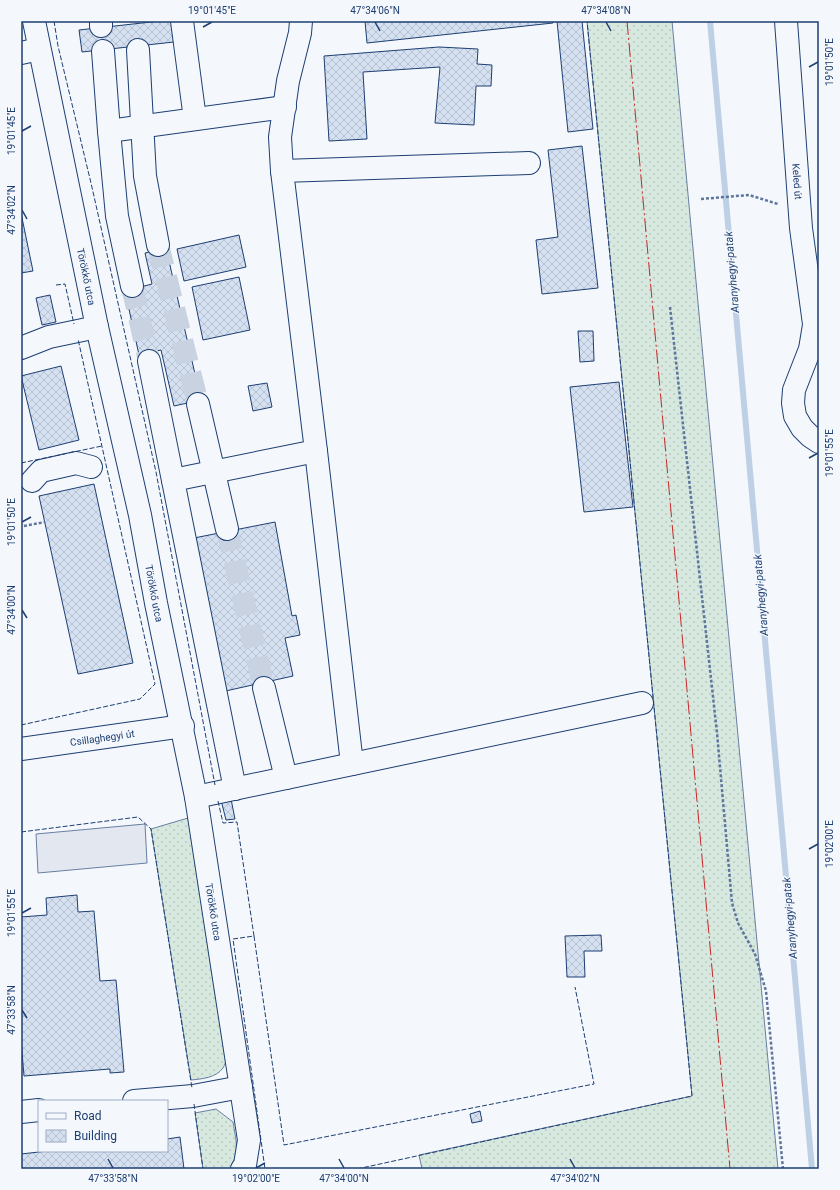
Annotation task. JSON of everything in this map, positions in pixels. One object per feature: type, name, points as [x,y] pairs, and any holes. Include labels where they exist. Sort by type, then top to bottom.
[{"type":"street","name":"Törökkő utca","points":[[34,21],[30,51],[97,327],[140,515],[156,603],[183,726],[196,796],[249,1140],[245,1165],[242,1169]]},
{"type":"street","points":[[182,21],[195,119]]},
{"type":"street","points":[[301,21],[300,32],[288,81],[280,137],[282,171],[352,764]]},
{"type":"street","name":"Keled út","points":[[786,21],[800,219],[817,333],[794,390],[792,403],[795,416],[802,428],[819,442]]},
{"type":"street","points":[[138,50],[145,176],[158,245]]},
{"type":"street","points":[[103,51],[117,216],[132,286]]},
{"type":"street","points":[[109,131],[285,108]]},
{"type":"street","points":[[282,171],[529,163]]},
{"type":"street","points":[[800,219],[819,259]]},
{"type":"street","points":[[21,348],[49,336],[97,327]]},
{"type":"street","points":[[21,332],[49,336]]},
{"type":"street","points":[[150,361],[235,789]]},
{"type":"street","points":[[198,404],[227,528]]},
{"type":"street","points":[[173,480],[316,451]]},
{"type":"street","points":[[32,481],[41,471],[76,463],[91,467]]},
{"type":"street","points":[[264,688],[286,778]]},
{"type":"street","points":[[196,796],[642,703]]},
{"type":"street","name":"Csillaghegyi út","points":[[21,749],[183,726]]},
{"type":"street","points":[[146,1100],[193,1096],[241,1087]]},
{"type":"street","points":[[21,1112],[38,1110]]},
{"type":"path","points":[[701,199],[749,196],[800,219]]},
{"type":"path","points":[[670,307],[717,733],[732,903],[738,923],[755,954],[766,991],[783,1169]]},
{"type":"path","points":[[24,526],[45,522]]},
{"type":"shaded area","points":[[587,21],[672,21],[778,1169],[422,1169],[419,1155],[692,1096]]},
{"type":"shaded area","points":[[188,818],[228,1056],[223,1068],[216,1074],[191,1080],[151,829]]},
{"type":"shaded area","points":[[145,824],[147,863],[38,873],[36,834]]},
{"type":"shaded area","points":[[216,1109],[233,1122],[236,1151],[230,1169],[203,1169],[195,1113]]},
{"type":"building","points":[[172,21],[174,42],[82,52],[79,30]]},
{"type":"building","points":[[365,21],[553,21],[553,23],[367,43]]},
{"type":"building","points":[[557,21],[582,21],[593,129],[568,132]]},
{"type":"building","points":[[439,47],[478,49],[477,64],[492,65],[491,86],[476,86],[474,125],[435,123],[440,67],[363,72],[367,139],[329,141],[324,56]]},
{"type":"building","points":[[582,146],[598,288],[542,294],[536,240],[558,237],[548,150]]},
{"type":"building","points":[[21,213],[33,271],[21,273]]},
{"type":"building","points":[[239,235],[246,267],[184,281],[177,249]]},
{"type":"building","points":[[166,248],[201,400],[174,406],[161,350],[139,355],[125,291],[152,284],[145,253]]},
{"type":"building","points":[[239,277],[250,330],[203,340],[192,287]]},
{"type":"building","points":[[50,295],[56,322],[42,325],[36,298]]},
{"type":"building","points":[[578,331],[593,331],[594,361],[580,362]]},
{"type":"building","points":[[61,366],[79,440],[39,450],[21,376]]},
{"type":"building","points":[[619,382],[633,507],[584,512],[570,387]]},
{"type":"building","points":[[267,383],[272,407],[253,411],[248,386]]},
{"type":"building","points":[[94,484],[133,663],[78,674],[39,496]]},
{"type":"building","points":[[275,522],[292,616],[296,615],[300,635],[285,638],[293,676],[221,692],[194,538]]},
{"type":"building","points":[[231,799],[235,819],[226,820],[221,800]]},
{"type":"building","points":[[77,895],[78,912],[94,911],[100,981],[116,980],[124,1072],[110,1073],[110,1069],[24,1076],[21,1040],[21,917],[47,915],[46,898]]},
{"type":"building","points":[[601,935],[602,951],[584,951],[585,977],[567,977],[565,936]]},
{"type":"building","points":[[480,1111],[482,1121],[472,1123],[470,1114]]},
{"type":"building","points":[[180,1137],[184,1169],[21,1169],[21,1154],[39,1152],[168,1152],[168,1139]]},
{"type":"waterway","name":"Aranyhegyi-patak","points":[[710,21],[812,1169]]},
{"type":"tunnel","points":[[158,245],[198,404]]},
{"type":"tunnel","points":[[132,286],[149,361]]},
{"type":"tunnel","points":[[227,529],[264,688]]},
{"type":"fence","points":[[54,21],[58,46],[91,183],[156,472],[215,785]]},
{"type":"fence","points":[[357,1169],[692,1096],[587,21]]},
{"type":"fence","points":[[56,285],[65,284],[74,324]]},
{"type":"fence","points":[[21,725],[140,699],[155,684],[78,339]]},
{"type":"fence","points":[[21,463],[102,446]]},
{"type":"fence","points":[[218,801],[223,823],[237,822],[254,936],[233,939],[265,1169]]},
{"type":"fence","points":[[21,832],[138,817],[151,829],[192,1088]]},
{"type":"fence","points":[[254,936],[284,1145],[594,1084],[575,987]]},
{"type":"fence","points":[[194,1104],[203,1169]]},
{"type":"power","points":[[627,21],[730,1169]]}]
